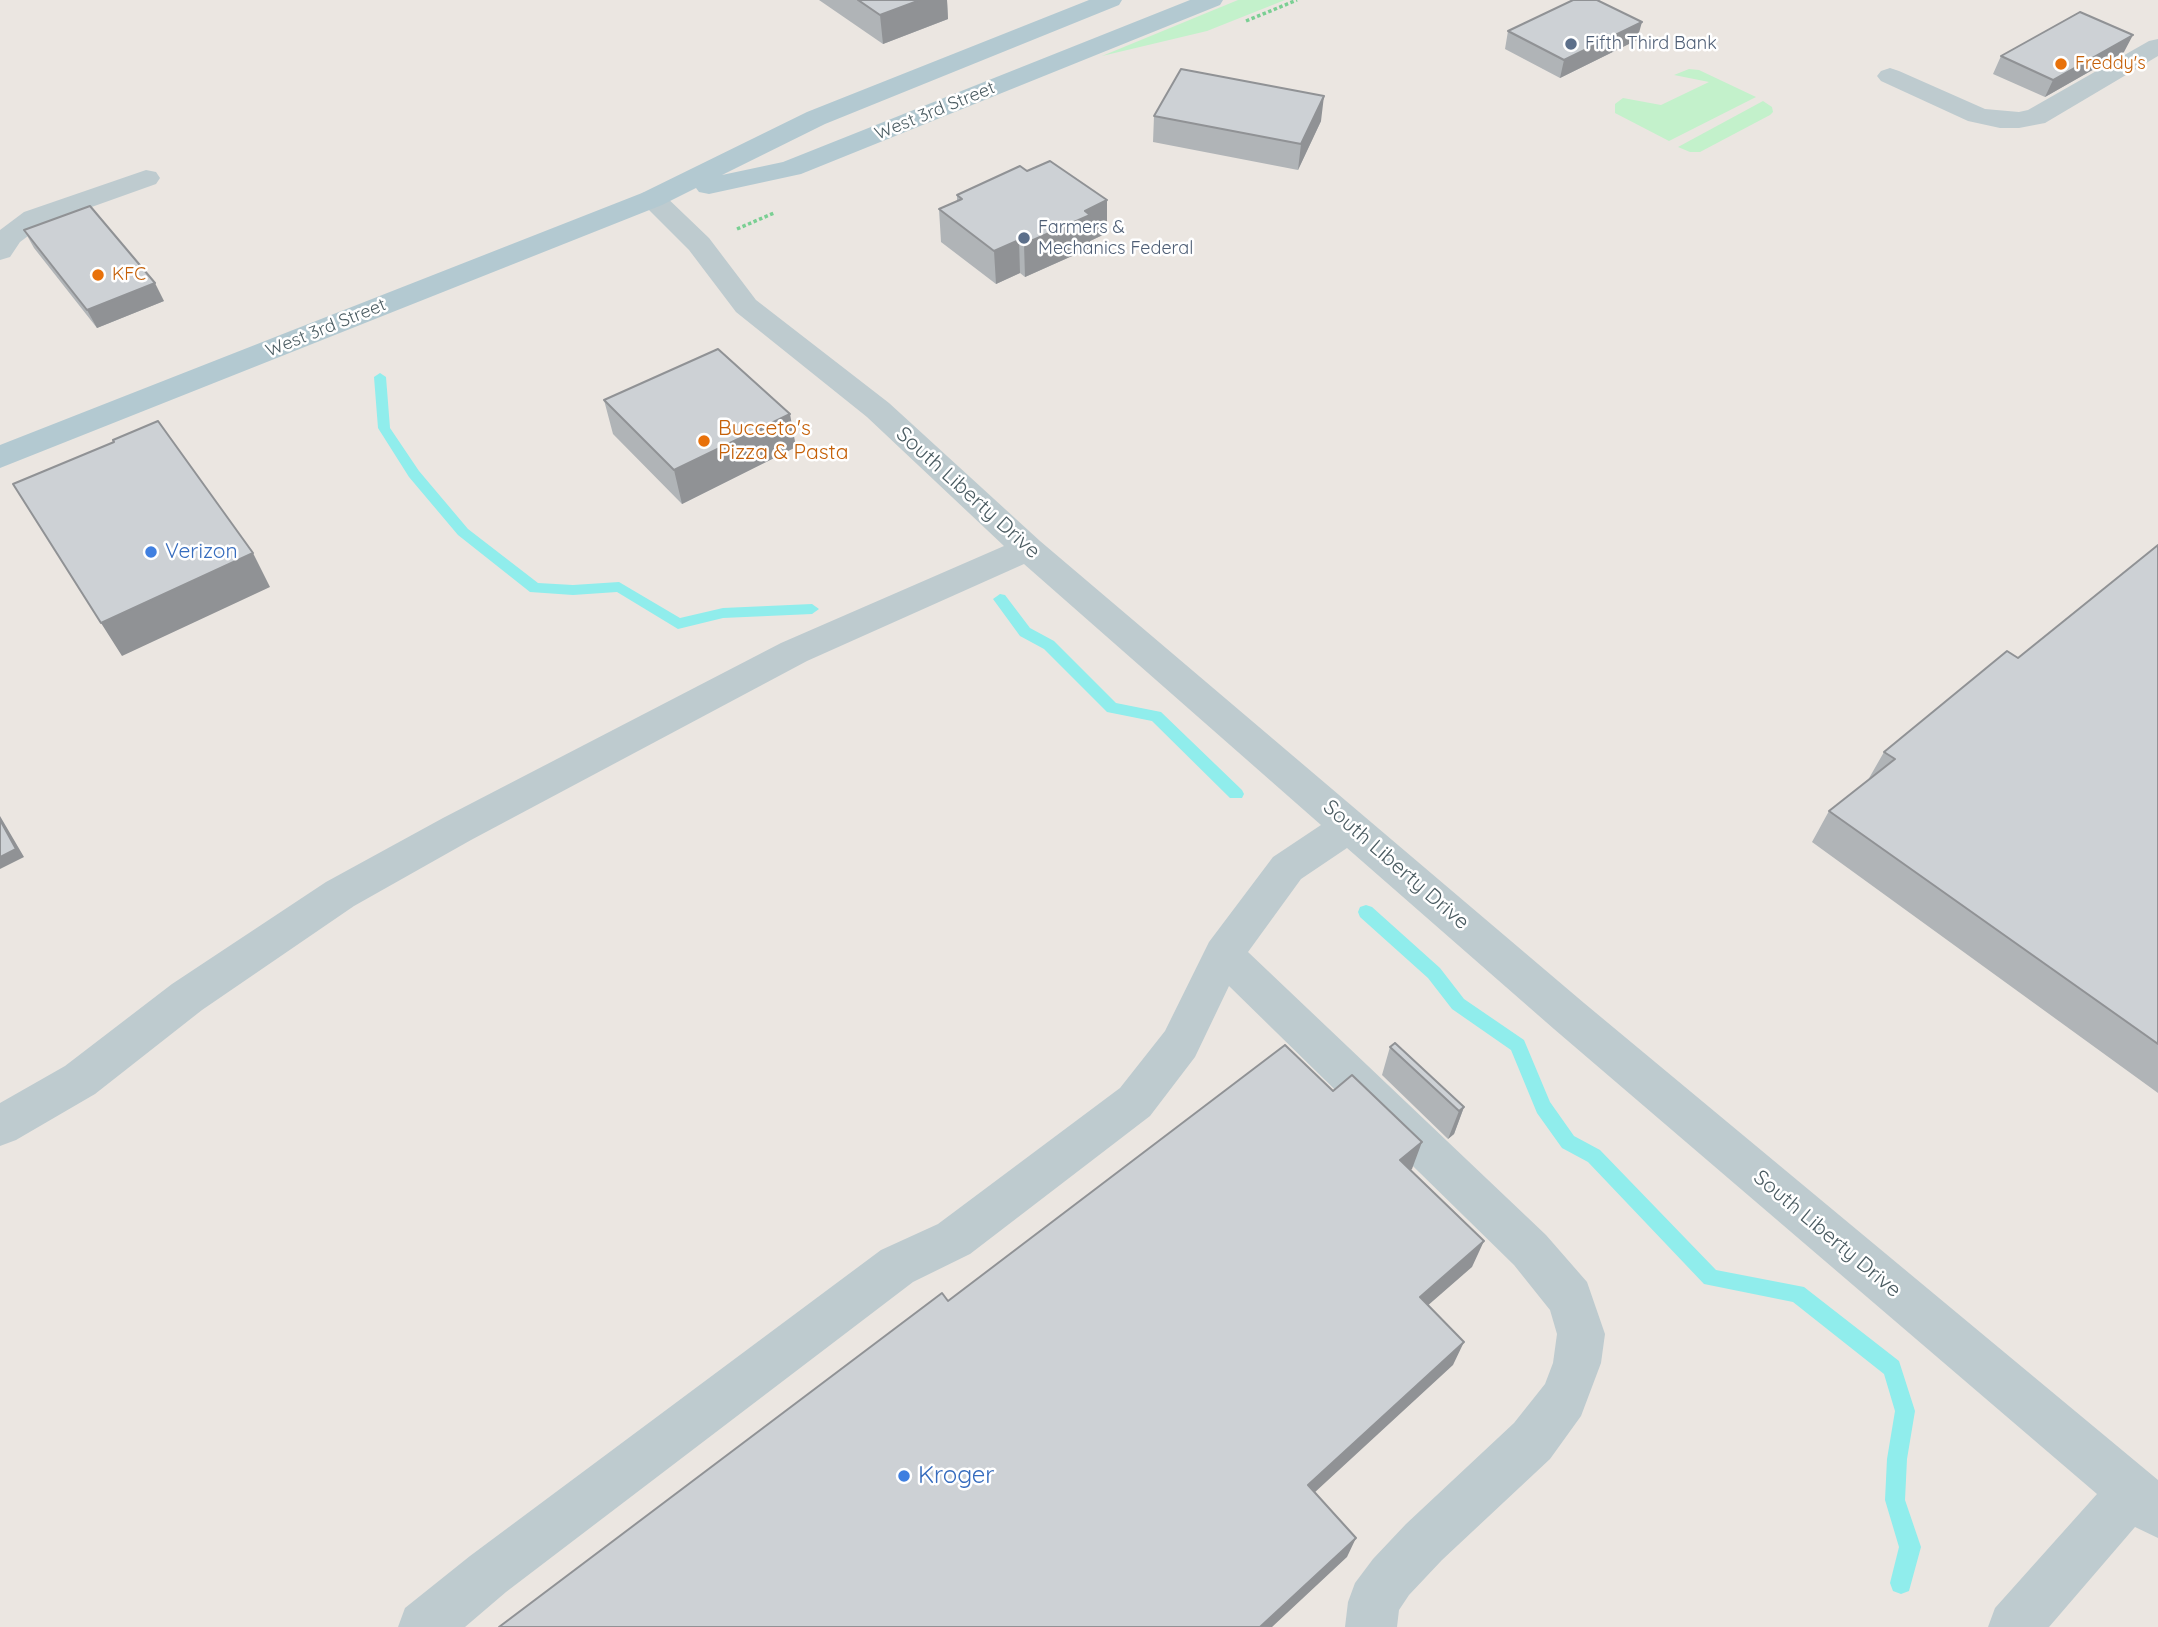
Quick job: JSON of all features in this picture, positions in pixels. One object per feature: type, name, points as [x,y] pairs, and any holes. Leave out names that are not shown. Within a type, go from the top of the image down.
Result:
[{"type":"main road","name":"West 3rd Street","points":[[0,457],[652,199],[816,118],[1110,0]]},
{"type":"main road","name":"West 3rd Street","points":[[652,199],[791,168],[1211,0]]},
{"type":"street","points":[[1890,76],[1977,115],[2000,120],[2019,120],[2036,117],[2158,46]]},
{"type":"street","points":[[0,251],[10,236],[34,218],[146,178]]},
{"type":"street","name":"South Liberty Drive","points":[[652,199],[699,244],[746,306],[878,410],[1028,549],[1351,825],[1569,1016],[2145,1502]]},
{"type":"street","points":[[0,1126],[80,1080],[187,997],[340,894],[782,658],[1028,549]]},
{"type":"street","points":[[424,1627],[488,1574],[897,1266],[954,1239],[1135,1102],[1180,1044],[1223,954],[1287,868],[1351,825]]},
{"type":"street","points":[[1223,954],[1530,1250],[1570,1298],[1581,1334],[1577,1363],[1564,1399],[1532,1441],[1424,1542],[1391,1577],[1374,1602],[1371,1627]]},
{"type":"street","points":[[2014,1627],[2145,1502]]},
{"type":"shaded area","points":[[0,0],[2158,0],[2158,1627],[0,1627]]},
{"type":"green space","points":[[1238,0],[1285,0],[1207,31],[1102,56]]},
{"type":"green space","points":[[1689,69],[1699,70],[1756,97],[1669,141],[1615,113],[1615,104],[1623,98],[1661,105],[1709,82],[1674,75]]},
{"type":"green space","points":[[1763,101],[1772,107],[1773,112],[1770,115],[1700,152],[1690,152],[1678,147]]},
{"type":"building","points":[[858,0],[920,0],[880,15]]},
{"type":"building","points":[[1573,0],[1597,0],[1642,22],[1564,60],[1508,31]]},
{"type":"building","points":[[2080,12],[2133,35],[2053,80],[2001,56]]},
{"type":"building","points":[[1181,69],[1324,96],[1301,144],[1154,116]]},
{"type":"building","points":[[1050,161],[1107,200],[1085,211],[1090,215],[1024,244],[1019,240],[994,251],[939,209],[962,199],[957,195],[1020,166],[1027,171]]},
{"type":"building","name":"KFC","points":[[90,206],[155,283],[87,310],[24,230]]},
{"type":"building","points":[[718,349],[790,414],[674,470],[604,400]]},
{"type":"building","name":"Verizon","points":[[158,421],[253,553],[101,623],[13,484]]},
{"type":"building","points":[[2158,545],[2158,1044],[1829,811],[1895,759],[1884,752],[2007,651],[2018,658]]},
{"type":"building","points":[[0,820],[16,849],[0,857]]},
{"type":"building","points":[[1395,1043],[1464,1107],[1459,1111],[1390,1047]]},
{"type":"building","points":[[1285,1045],[1333,1091],[1352,1075],[1422,1142],[1400,1160],[1484,1241],[1420,1297],[1464,1342],[1308,1485],[1356,1538],[1260,1627],[499,1627],[942,1293],[948,1301]]},
{"type":"waterway","points":[[380,377],[384,428],[414,474],[463,532],[535,588],[573,590],[619,587],[678,624],[723,613],[812,609]]},
{"type":"waterway","points":[[1000,599],[1025,632],[1049,645],[1112,708],[1156,716],[1236,794]]},
{"type":"waterway","points":[[1366,912],[1434,973],[1458,1004],[1518,1045],[1543,1107],[1568,1142],[1594,1156],[1711,1278],[1797,1294],[1892,1368],[1905,1411],[1897,1459],[1895,1500],[1910,1547],[1901,1583]]},
{"type":"place","name":"Fifth Third Bank","points":[[1571,44]]},
{"type":"place","name":"Freddy's","points":[[2061,64]]},
{"type":"place","name":"Farmers & Mechanics Federal","points":[[1024,238]]},
{"type":"place","name":"KFC","points":[[98,275]]},
{"type":"place","name":"Bucceto's Pizza & Pasta","points":[[704,441]]},
{"type":"place","name":"Verizon","points":[[151,552]]},
{"type":"place","name":"Kroger","points":[[904,1476]]}]
